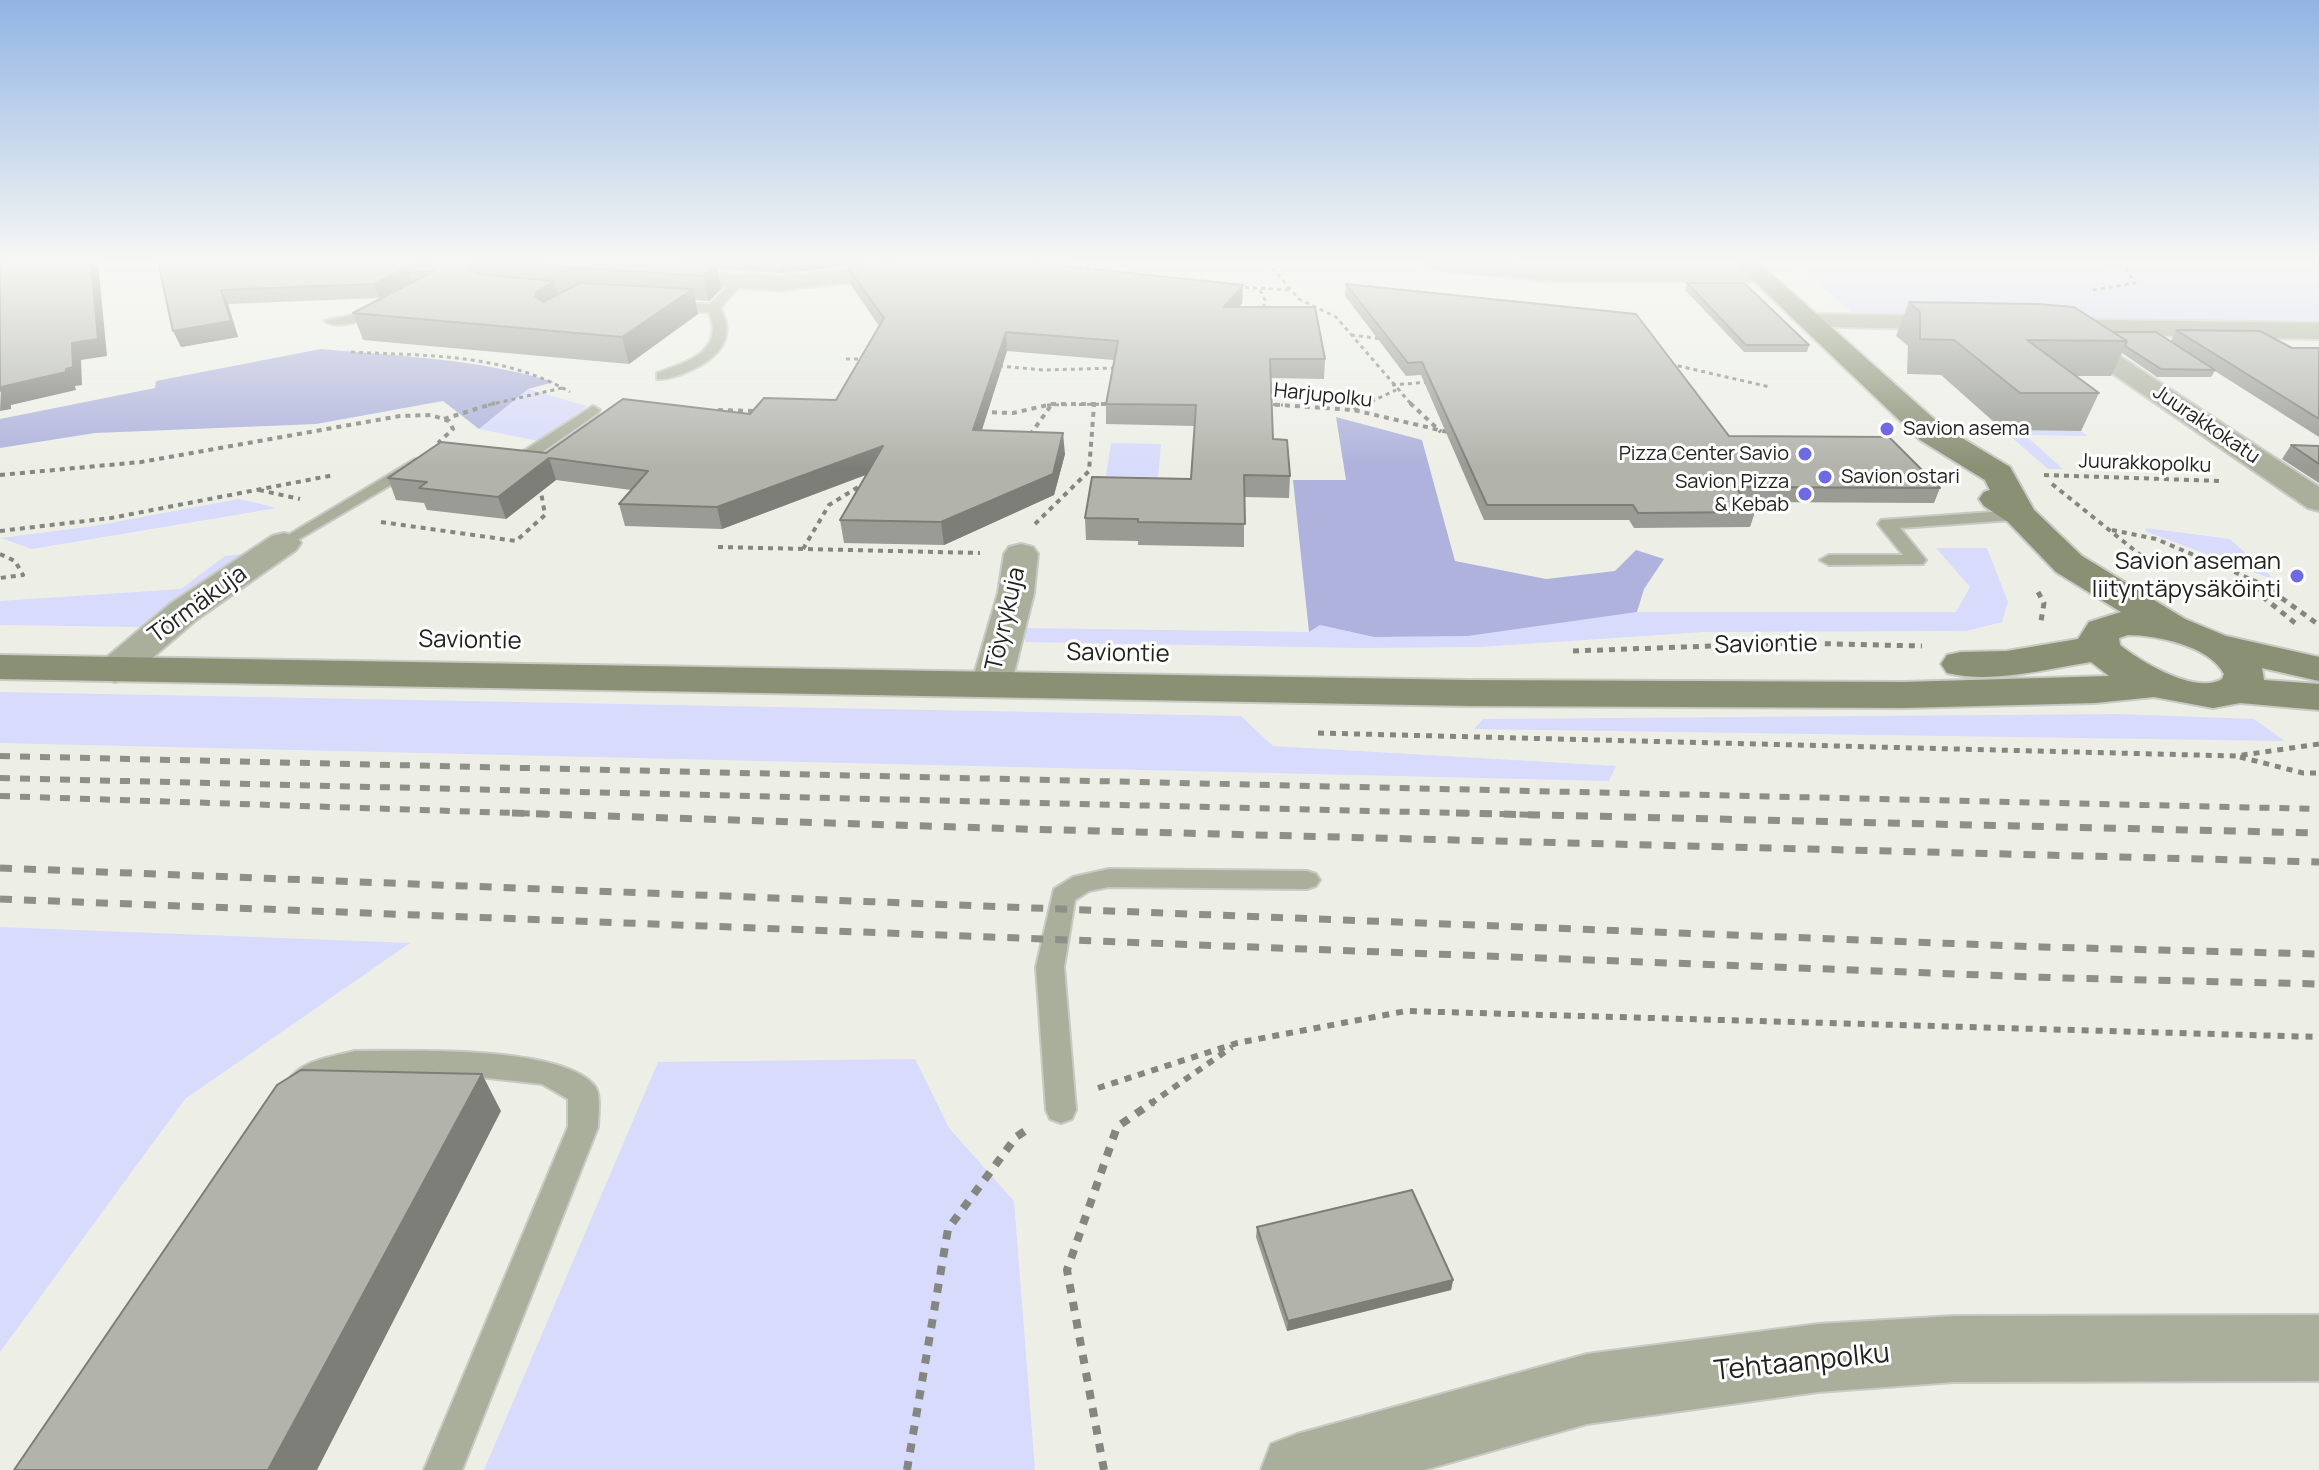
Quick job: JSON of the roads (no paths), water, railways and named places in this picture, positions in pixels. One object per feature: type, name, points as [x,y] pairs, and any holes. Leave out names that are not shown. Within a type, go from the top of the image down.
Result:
[{"type":"main road","points":[[1821,331],[1931,433],[1960,474],[2020,515],[2069,564],[2101,639],[2120,667],[2156,684],[2210,694],[2236,690],[2319,697]]},
{"type":"main road","points":[[2069,564],[2184,606],[2214,645],[2240,665],[2245,675],[2243,683],[2236,690]]},
{"type":"main road","name":"Saviontie","points":[[1576,691],[1727,672],[1860,665],[2007,663],[2101,639],[2124,623],[2184,606]]},
{"type":"main road","points":[[2214,645],[2319,669]]},
{"type":"main road","name":"Saviontie","points":[[0,667],[1276,690],[1903,695],[2095,690],[2156,684]]},
{"type":"street","name":"Juurakkokatu","points":[[2058,331],[2069,333],[2308,493]]},
{"type":"street","name":"Törmäkuja","points":[[115,670],[183,612],[284,543]]},
{"type":"street","name":"Töyrykuja","points":[[991,685],[1002,635],[1016,593],[1021,554]]},
{"type":"street","name":"Tehtaanpolku","points":[[1297,1470],[1587,1389],[1818,1358],[1954,1349],[2319,1348]]},
{"type":"lane","points":[[662,376],[712,354],[720,341],[719,331]]},
{"type":"lane","points":[[494,454],[522,459],[593,410]]},
{"type":"lane","points":[[284,543],[335,515],[379,475],[430,456]]},
{"type":"lane","points":[[1829,560],[1917,560],[1887,524],[2020,515]]},
{"type":"lane","points":[[1061,1110],[1050,967],[1063,895],[1082,883],[1109,878],[1307,880]]},
{"type":"lane","points":[[278,1100],[317,1073],[355,1063],[461,1063],[547,1073],[583,1093],[583,1127],[443,1470]]},
{"type":"railway","points":[[0,756],[2319,809]]},
{"type":"railway","points":[[0,778],[1477,813]]},
{"type":"railway","points":[[0,796],[542,814]]},
{"type":"railway","points":[[512,813],[542,814]]},
{"type":"railway","points":[[1456,813],[1477,813]]},
{"type":"railway","points":[[1477,813],[2319,833]]},
{"type":"railway","points":[[1477,813],[1540,815]]},
{"type":"railway","points":[[542,814],[2319,862]]},
{"type":"railway","points":[[542,814],[574,815]]},
{"type":"railway","points":[[0,868],[2042,947],[2319,954]]},
{"type":"railway","points":[[0,899],[2061,978],[2319,984]]},
{"type":"place","name":"Savion asema","points":[[1887,429]]},
{"type":"place","name":"Pizza Center Savio","points":[[1805,454]]},
{"type":"place","name":"Savion ostari","points":[[1825,477]]},
{"type":"place","name":"Savion Pizza & Kebab","points":[[1805,494]]},
{"type":"place","name":"Savion aseman liityntäpysäköinti","points":[[2297,576]]}]
